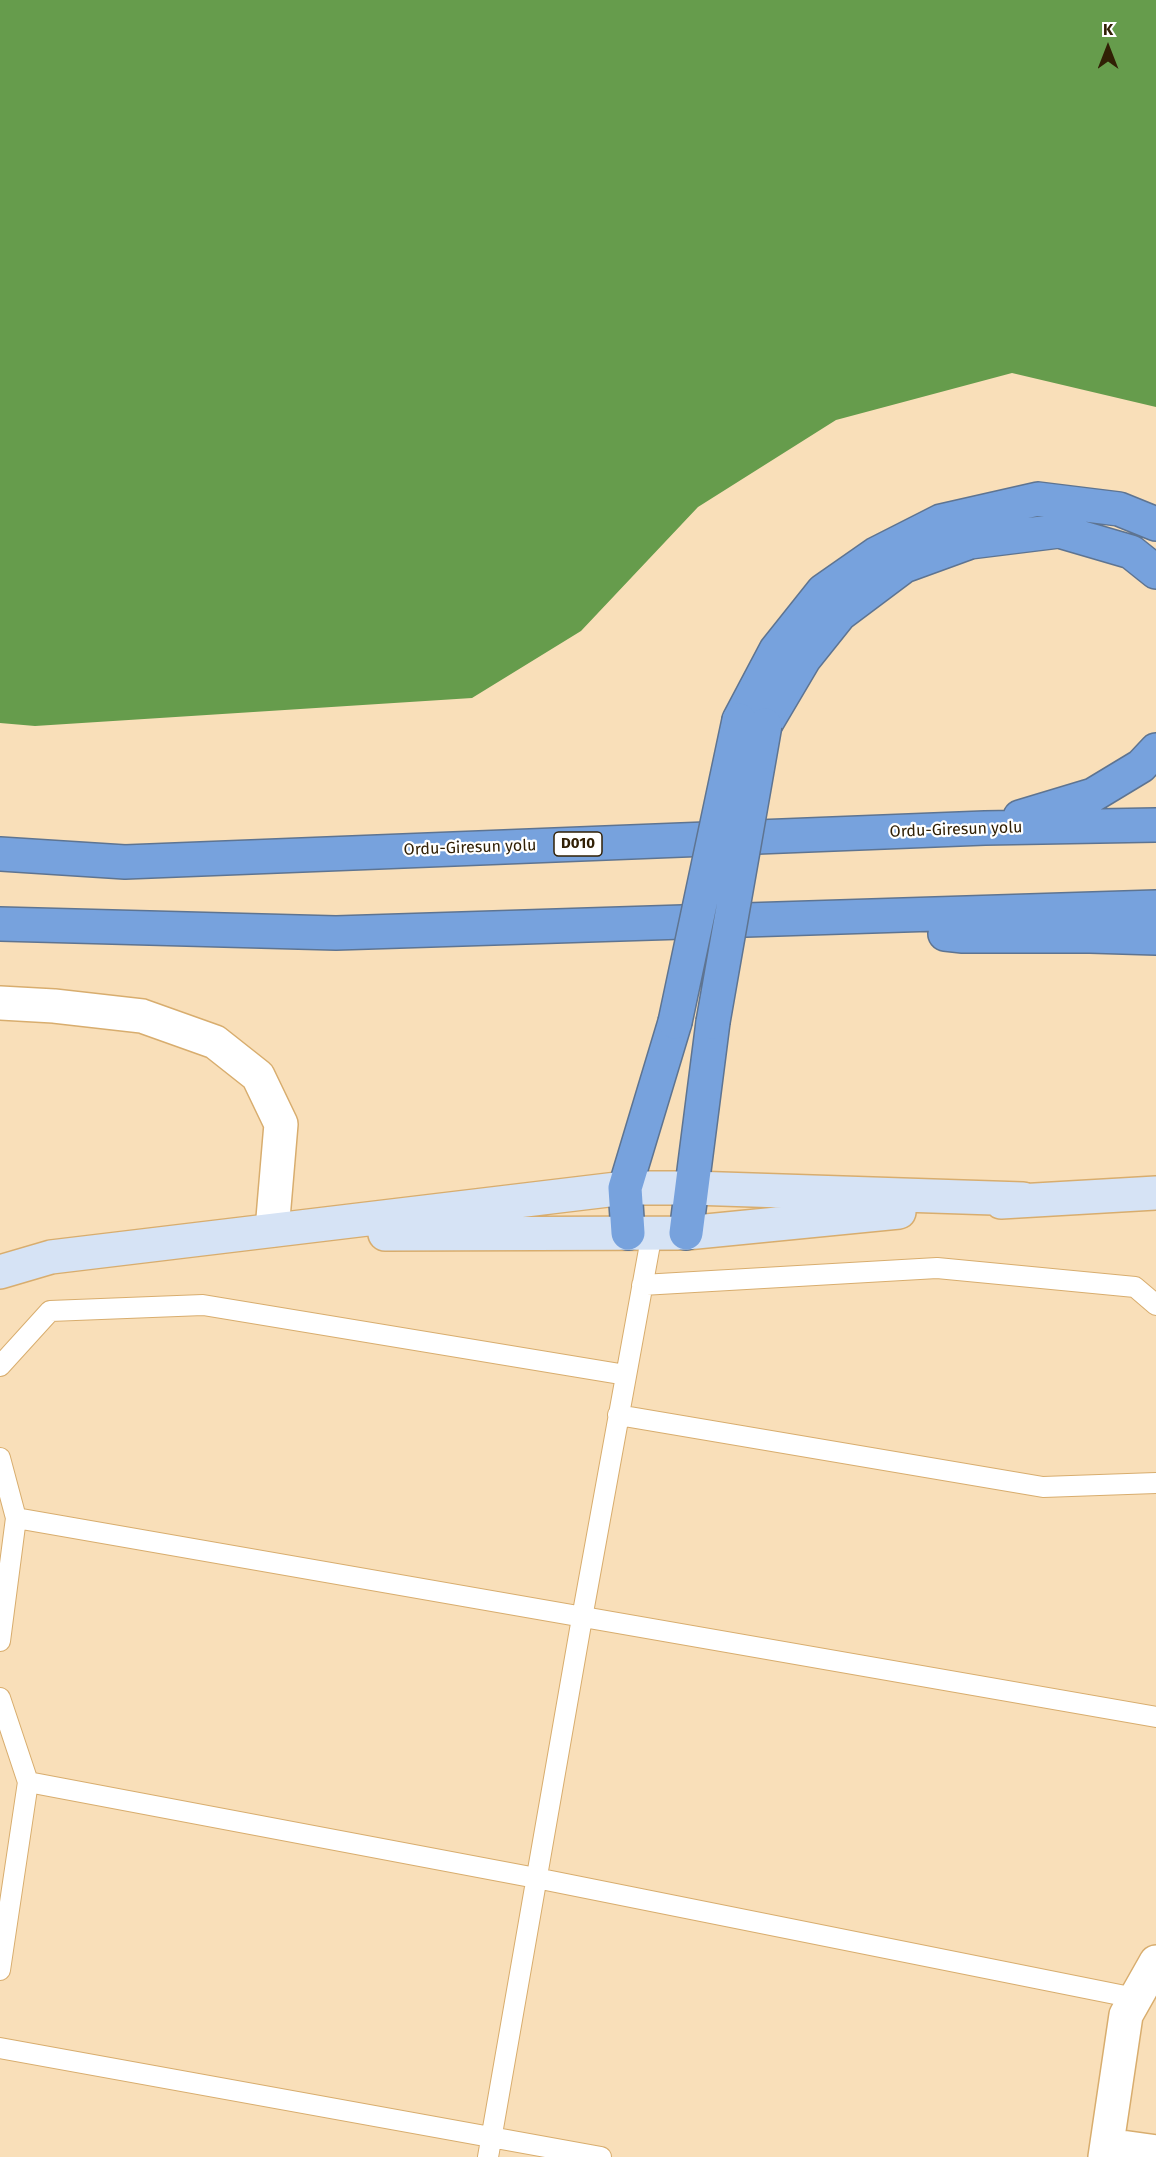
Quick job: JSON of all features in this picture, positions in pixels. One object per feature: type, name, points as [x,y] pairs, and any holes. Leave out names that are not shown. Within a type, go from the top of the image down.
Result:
[{"type":"highway","points":[[640,1233],[625,1188],[675,1022],[752,722],[776,650],[823,591],[876,554],[940,521],[1038,500],[1119,509],[1156,525]]},
{"type":"highway","points":[[686,1233],[752,722],[840,614],[904,566],[970,542],[1059,531],[1131,552],[1156,572]]},
{"type":"highway","points":[[985,828],[1093,795],[1141,766],[1156,750]]},
{"type":"highway","name":"Ordu-Giresun yolu","points":[[0,854],[125,862],[985,828],[1156,825]]},
{"type":"highway","points":[[0,924],[336,933],[1156,907]]},
{"type":"highway","points":[[837,918],[963,936],[1156,938]]},
{"type":"main road","points":[[0,1272],[51,1257],[625,1188],[692,1188],[1023,1199]]},
{"type":"main road","points":[[272,1230],[419,1235],[686,1233],[1023,1199],[1156,1193]]},
{"type":"street","points":[[0,1003],[54,1006],[142,1016],[215,1042],[258,1076],[281,1124],[272,1230]]},
{"type":"street","points":[[1156,1962],[1126,2015],[1106,2151],[1156,2152]]},
{"type":"lane","points":[[488,2157],[642,1285],[640,1233]]},
{"type":"lane","points":[[642,1285],[937,1268],[1135,1287],[1156,1305]]},
{"type":"lane","points":[[0,1366],[50,1311],[203,1305],[626,1375]]},
{"type":"lane","points":[[618,1415],[1043,1487],[1156,1483]]},
{"type":"lane","points":[[0,1458],[16,1518],[0,1641]]},
{"type":"lane","points":[[16,1518],[1156,1718]]},
{"type":"lane","points":[[0,1698],[28,1782],[0,1970]]},
{"type":"lane","points":[[28,1782],[536,1878],[1135,1998]]},
{"type":"lane","points":[[0,2048],[601,2157]]},
{"type":"shaded area","points":[[0,0],[1156,0],[1156,407],[1012,373],[836,420],[698,507],[581,631],[472,698],[35,726],[0,723]]}]
